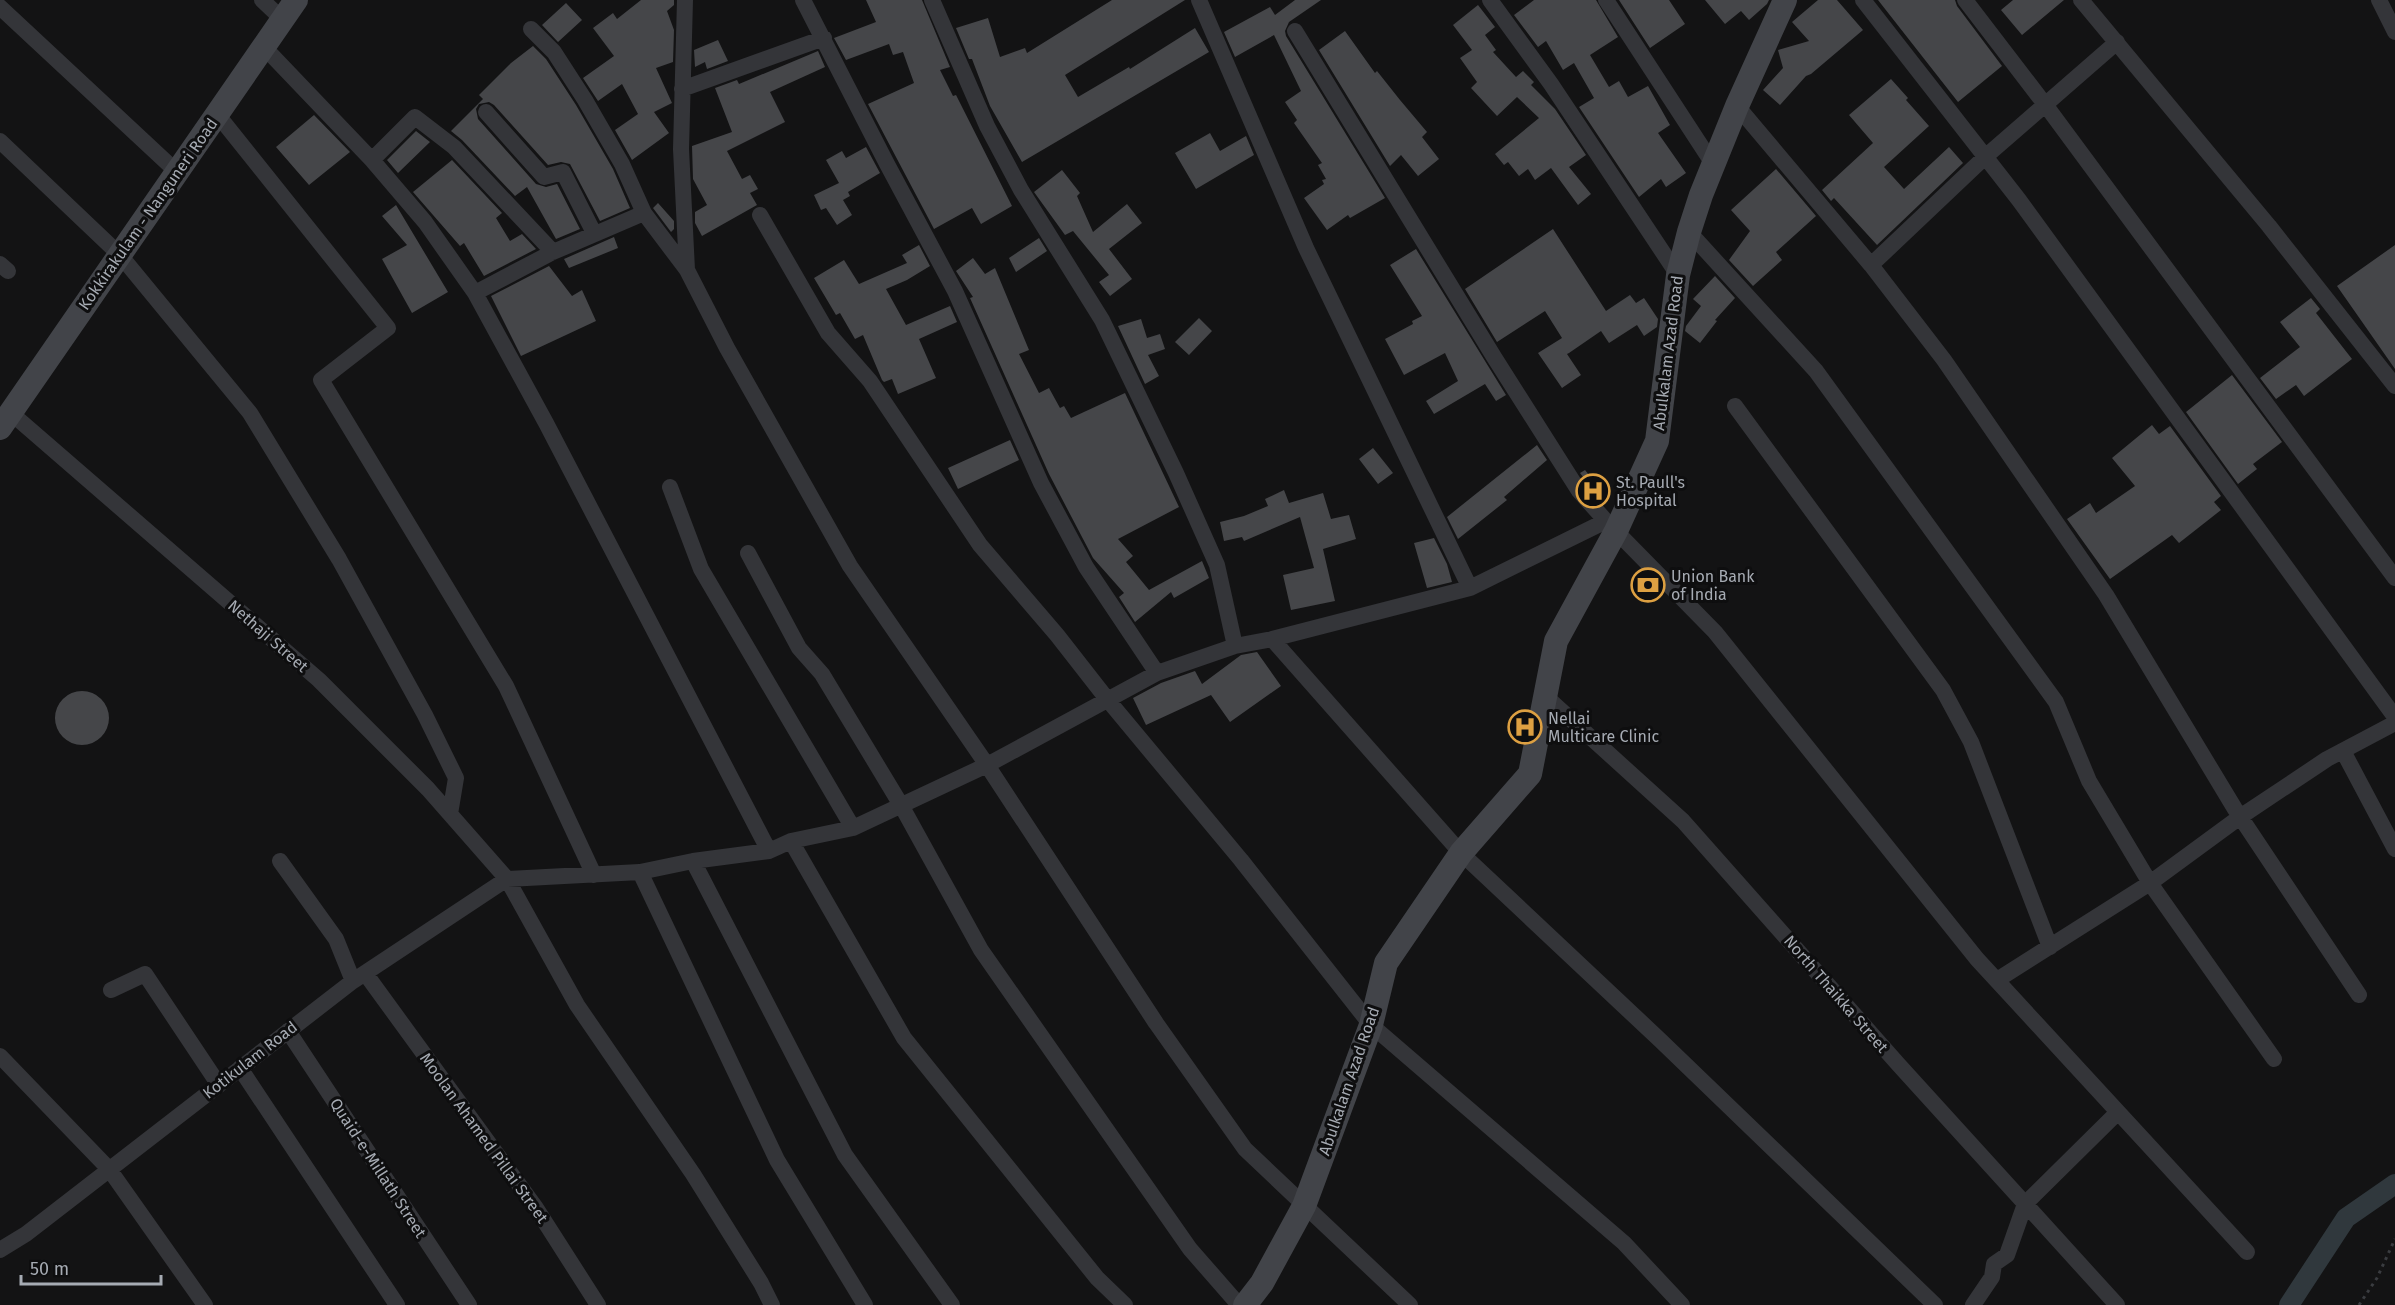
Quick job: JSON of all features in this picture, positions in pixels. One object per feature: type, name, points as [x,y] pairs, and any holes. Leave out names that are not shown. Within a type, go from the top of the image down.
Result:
[{"type":"main road","name":"Abulkalam Azad Road","points":[[1245,1305],[1262,1282],[1304,1206],[1371,1025],[1386,963],[1461,853],[1530,774],[1556,641],[1611,526],[1657,441],[1678,275],[1689,232],[1737,106],[1785,0]]},
{"type":"main road","name":"Kokkirakulam - Nanguneri Road","points":[[5,420],[289,10]]},
{"type":"street","points":[[262,0],[289,10]]},
{"type":"street","points":[[684,0],[681,149],[687,270]]},
{"type":"street","points":[[803,0],[887,165],[955,291],[1041,483],[1086,567],[1156,673]]},
{"type":"street","points":[[1199,0],[1306,248],[1470,588]]},
{"type":"street","points":[[1490,0],[1551,84],[1678,275]]},
{"type":"street","points":[[1606,0],[1713,164]]},
{"type":"street","points":[[1863,0],[1985,157],[2395,717]]},
{"type":"street","points":[[1965,0],[2395,578]]},
{"type":"street","points":[[2081,0],[2269,226],[2395,386]]},
{"type":"street","points":[[2379,0],[2395,32]]},
{"type":"street","points":[[935,1],[987,126],[1021,190],[1102,320],[1176,473],[1217,564],[1235,646]]},
{"type":"street","points":[[0,7],[177,172]]},
{"type":"street","points":[[531,29],[554,52],[622,164],[644,213],[687,270],[727,348],[850,566],[987,765],[1156,1023],[1245,1149],[1410,1305]]},
{"type":"street","points":[[1295,31],[1494,357],[1579,491],[1715,632],[1977,959],[2247,1252]]},
{"type":"street","points":[[682,89],[824,38]]},
{"type":"street","points":[[1870,266],[1985,157],[2117,42]]},
{"type":"street","points":[[264,46],[372,160],[425,222],[475,292],[552,434],[769,851]]},
{"type":"street","points":[[1737,106],[1870,266],[1944,360],[2106,595],[2240,817],[2359,995]]},
{"type":"street","points":[[486,112],[544,177],[563,172],[594,233]]},
{"type":"street","points":[[217,114],[388,328],[321,380],[506,686],[594,875]]},
{"type":"street","points":[[372,160],[415,117],[454,147],[554,252]]},
{"type":"street","points":[[0,141],[120,255],[250,413],[339,559],[425,715],[456,778],[450,814]]},
{"type":"street","points":[[475,292],[594,233],[644,213]]},
{"type":"street","points":[[760,215],[828,333],[870,381],[980,545],[1057,634],[1107,699],[1241,860],[1371,1025],[1624,1243],[1682,1305]]},
{"type":"street","points":[[1689,232],[1816,371],[2049,692],[2056,702],[2089,781],[2150,883],[2274,1059]]},
{"type":"street","points":[[1735,406],[1943,690],[1971,742],[2050,946]]},
{"type":"street","name":"Nethaji Street","points":[[5,420],[319,680],[428,789],[507,879],[578,1005],[693,1173],[761,1283],[772,1305]]},
{"type":"street","points":[[670,487],[701,569],[852,828]]},
{"type":"street","points":[[507,879],[640,872],[693,861],[769,851],[791,841],[852,828],[987,765],[1156,673],[1235,646],[1272,639],[1470,588],[1611,526]]},
{"type":"street","points":[[748,553],[799,648],[822,674],[901,805],[981,950],[1190,1249],[1239,1305]]},
{"type":"street","points":[[1272,639],[1461,853],[1660,1040],[1935,1305]]},
{"type":"street","name":"North Thaikka Street","points":[[1544,695],[1683,821],[2117,1305]]},
{"type":"street","points":[[1997,980],[2150,883],[2240,817],[2343,751],[2395,723]]},
{"type":"street","points":[[2343,751],[2395,849]]},
{"type":"street","points":[[791,841],[904,1038],[1097,1278],[1125,1305]]},
{"type":"street","name":"Moolan Ahamed Pillai Street","points":[[280,861],[336,939],[359,977],[536,1209],[598,1305]]},
{"type":"street","points":[[693,861],[845,1155],[952,1305]]},
{"type":"street","points":[[640,872],[777,1160],[865,1305]]},
{"type":"street","name":"Kotikulam Road","points":[[0,1250],[26,1234],[359,977],[507,879]]},
{"type":"street","points":[[111,990],[145,974],[219,1084]]},
{"type":"street","name":"Quaid-e-Millath Street","points":[[288,1031],[469,1305]]},
{"type":"street","points":[[0,1056],[109,1169],[205,1305]]},
{"type":"street","points":[[240,1068],[397,1305]]},
{"type":"street","points":[[1973,1305],[1992,1277],[1994,1264],[2007,1255],[2025,1204],[2118,1112]]},
{"type":"path","points":[[2360,1305],[2377,1278],[2395,1239]]},
{"type":"building","points":[[641,0],[674,0],[674,5],[667,11],[674,30],[673,62],[656,68],[672,103],[654,112],[669,133],[632,160],[615,130],[638,114],[622,84],[598,101],[583,78],[614,56],[593,28],[613,13],[617,19]]},
{"type":"building","points":[[866,0],[922,0],[950,67],[940,70],[953,96],[956,95],[1012,206],[981,224],[972,208],[934,229],[868,104],[914,83],[903,52],[893,55],[889,44],[846,60],[834,38],[876,22]]},
{"type":"building","points":[[1112,0],[1185,0],[1065,75],[1078,97],[1129,67],[1130,69],[1195,28],[1209,52],[1022,162],[990,106],[972,59],[969,59],[956,28],[988,18],[1000,57],[1025,48],[1027,53]]},
{"type":"building","points":[[1295,0],[1321,0],[1289,22],[1285,31],[1286,36],[1385,198],[1350,218],[1348,215],[1327,230],[1304,198],[1324,184],[1322,180],[1326,179],[1318,165],[1322,163],[1294,123],[1297,120],[1285,102],[1301,91],[1274,35],[1235,57],[1224,32],[1270,7],[1275,15]]},
{"type":"building","points":[[1534,0],[1596,0],[1618,37],[1590,55],[1609,87],[1619,81],[1628,97],[1648,86],[1670,125],[1658,133],[1686,173],[1666,187],[1661,179],[1639,197],[1579,107],[1594,98],[1574,63],[1563,70],[1546,41],[1538,47],[1514,15]]},
{"type":"building","points":[[1619,0],[1669,0],[1685,24],[1650,48]]},
{"type":"building","points":[[1705,0],[1769,0],[1749,20],[1741,11],[1725,24]]},
{"type":"building","points":[[1818,0],[1837,0],[1863,30],[1806,76],[1780,105],[1763,90],[1783,68],[1778,50],[1809,41],[1792,22]]},
{"type":"building","points":[[1878,0],[1955,0],[1957,6],[2002,66],[1958,102]]},
{"type":"building","points":[[2013,0],[2064,0],[2022,35],[2001,10]]},
{"type":"building","points":[[566,3],[582,20],[558,42],[542,25]]},
{"type":"building","points":[[1478,5],[1495,27],[1485,35],[1496,50],[1493,52],[1516,77],[1523,71],[1534,82],[1531,85],[1555,109],[1586,155],[1569,167],[1591,194],[1578,205],[1551,168],[1535,180],[1528,169],[1519,176],[1508,162],[1504,165],[1495,154],[1539,118],[1517,97],[1497,116],[1471,88],[1477,82],[1460,58],[1472,50],[1453,25]]},
{"type":"building","points":[[1345,31],[1375,73],[1377,71],[1427,132],[1422,137],[1439,159],[1418,176],[1401,155],[1390,166],[1319,50]]},
{"type":"building","points":[[718,40],[728,61],[707,69],[705,62],[695,67],[694,50]]},
{"type":"building","points":[[533,46],[546,59],[576,105],[613,169],[630,208],[600,221],[570,164],[561,162],[548,165],[494,105],[489,102],[479,104],[476,109],[478,119],[536,184],[546,187],[557,184],[580,229],[556,239],[527,187],[515,196],[451,131],[483,99],[479,95],[511,63]]},
{"type":"building","points":[[818,51],[825,67],[770,92],[785,122],[727,151],[742,179],[750,175],[758,189],[750,193],[757,205],[702,236],[695,223],[695,212],[707,205],[693,179],[692,146],[732,132],[715,88],[737,80],[739,84]]},
{"type":"building","points":[[1891,79],[1929,126],[1884,167],[1904,189],[1949,147],[1963,163],[1877,245],[1834,198],[1831,201],[1822,190],[1873,143],[1849,115]]},
{"type":"building","points":[[314,115],[350,152],[309,185],[276,147]]},
{"type":"building","points":[[416,131],[430,142],[398,173],[387,160]]},
{"type":"building","points":[[1210,133],[1220,151],[1246,136],[1254,155],[1196,189],[1175,153]]},
{"type":"building","points":[[866,147],[880,173],[848,192],[850,196],[843,200],[852,215],[837,225],[826,208],[821,210],[814,195],[839,183],[826,160],[842,151],[846,158]]},
{"type":"building","points":[[452,160],[502,213],[496,218],[510,241],[522,234],[536,249],[484,276],[464,243],[460,246],[413,192]]},
{"type":"building","points":[[1776,169],[1816,216],[1776,252],[1782,260],[1753,286],[1729,260],[1750,231],[1731,210]]},
{"type":"building","points":[[1062,170],[1080,193],[1077,196],[1093,232],[1127,204],[1142,223],[1109,249],[1132,279],[1110,296],[1099,282],[1109,275],[1073,231],[1065,235],[1034,192]]},
{"type":"building","points":[[658,203],[674,221],[674,229],[671,232],[653,208]]},
{"type":"building","points":[[396,205],[448,292],[412,313],[382,259],[407,245],[382,216]]},
{"type":"building","points":[[1553,229],[1606,311],[1630,295],[1636,303],[1644,298],[1658,319],[1657,327],[1644,336],[1637,325],[1609,343],[1601,331],[1567,354],[1581,375],[1562,388],[1538,353],[1562,338],[1545,311],[1497,342],[1465,289]]},
{"type":"building","points":[[614,237],[618,248],[569,268],[564,259]]},
{"type":"building","points":[[1039,238],[1047,251],[1016,272],[1009,258]]},
{"type":"building","points":[[919,245],[930,266],[886,289],[906,325],[950,306],[957,322],[919,339],[936,378],[898,394],[892,379],[884,382],[882,380],[863,335],[855,339],[840,313],[836,315],[814,278],[844,260],[859,284],[907,263],[902,255]]},
{"type":"building","points":[[2395,245],[2395,369],[2337,286]]},
{"type":"building","points":[[1416,249],[1506,395],[1496,401],[1485,384],[1434,414],[1426,401],[1458,381],[1445,353],[1404,375],[1385,339],[1413,324],[1412,321],[1422,316],[1390,265]]},
{"type":"building","points":[[973,258],[985,274],[995,268],[1029,350],[1019,354],[1039,393],[1049,388],[1060,408],[1064,406],[1071,418],[1125,393],[1179,507],[1118,539],[1133,556],[1126,562],[1149,590],[1202,561],[1209,578],[1174,598],[1171,592],[1135,622],[1119,597],[1124,593],[1093,558],[1049,474],[970,298],[973,297],[956,271]]},
{"type":"building","points":[[549,266],[572,296],[582,290],[596,321],[521,356],[491,296]]},
{"type":"building","points":[[1715,276],[1735,298],[1715,320],[1717,321],[1700,343],[1685,331],[1686,326],[1701,306],[1693,299]]},
{"type":"building","points":[[2311,298],[2320,309],[2316,313],[2352,359],[2304,396],[2296,385],[2276,399],[2260,378],[2300,347],[2280,322]]},
{"type":"building","points":[[1199,318],[1212,331],[1189,355],[1175,342]]},
{"type":"building","points":[[1141,319],[1147,338],[1160,334],[1165,349],[1148,355],[1159,376],[1145,384],[1118,326]]},
{"type":"building","points":[[2232,375],[2282,442],[2253,464],[2257,469],[2238,484],[2186,412]]},
{"type":"building","points":[[2152,425],[2159,434],[2170,426],[2221,496],[2214,502],[2221,510],[2179,543],[2172,535],[2110,579],[2067,519],[2090,503],[2096,513],[2135,486],[2112,458]]},
{"type":"building","points":[[1010,440],[1019,460],[958,489],[948,468]]},
{"type":"building","points":[[1537,445],[1547,460],[1504,497],[1507,500],[1458,539],[1447,517]]},
{"type":"building","points":[[1373,448],[1393,473],[1378,484],[1359,459]]},
{"type":"building","points":[[1585,470],[1606,496],[1601,500],[1580,473]]},
{"type":"building","points":[[1284,490],[1289,503],[1323,493],[1331,519],[1349,515],[1356,539],[1323,549],[1335,601],[1291,610],[1283,575],[1314,568],[1300,517],[1244,541],[1242,537],[1224,541],[1220,522],[1244,516],[1268,506],[1265,499]]},
{"type":"building","points":[[1434,538],[1447,564],[1452,582],[1427,588],[1414,543]]},
{"type":"building","points":[[1257,652],[1281,686],[1230,722],[1211,695],[1146,725],[1133,698],[1161,683],[1195,671],[1202,684],[1241,655]]},
{"type":"building","points":[[82,691],[92,693],[101,699],[107,708],[109,718],[107,728],[101,737],[92,743],[82,745],[72,743],[63,737],[57,728],[55,718],[57,708],[63,699],[72,693]]},
{"type":"waterway","points":[[2289,1305],[2346,1218],[2395,1184]]},
{"type":"place","name":"St. Paull's Hospital","points":[[1593,491]]},
{"type":"place","name":"Union Bank of India","points":[[1648,585]]},
{"type":"place","name":"Nellai Multicare Clinic","points":[[1525,727]]}]
